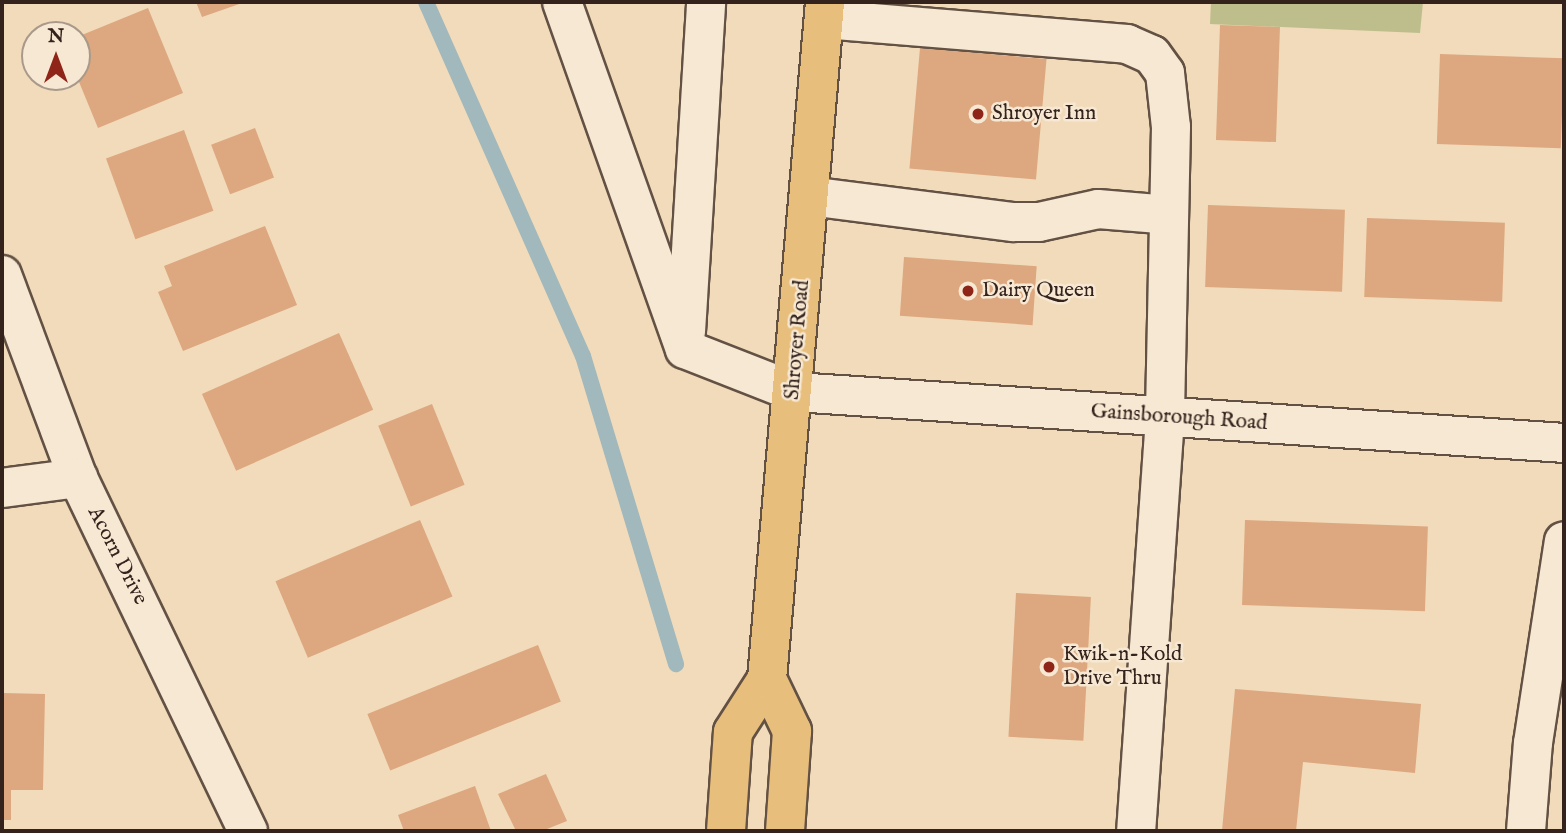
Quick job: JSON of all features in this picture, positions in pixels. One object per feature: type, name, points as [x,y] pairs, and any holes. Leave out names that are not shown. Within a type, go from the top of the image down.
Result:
[{"type":"main road","name":"Shroyer Road","points":[[726,831],[733,733],[767,679],[794,392],[824,10]]},
{"type":"main road","points":[[767,679],[792,731],[785,831]]},
{"type":"street","points":[[562,2],[685,349]]},
{"type":"street","points":[[685,349],[706,2]]},
{"type":"street","points":[[824,10],[1127,44],[1152,55],[1165,73],[1171,99],[1165,418],[1136,831]]},
{"type":"street","points":[[809,196],[1013,222],[1039,222],[1098,209],[1169,215]]},
{"type":"street","name":"Acorn Drive","points":[[2,275],[78,478],[248,831]]},
{"type":"street","name":"Gainsborough Road","points":[[685,349],[794,392],[1564,443]]},
{"type":"street","points":[[2,488],[78,478]]},
{"type":"street","points":[[1526,831],[1533,743],[1564,541]]},
{"type":"green space","points":[[1211,2],[1423,2],[1420,33],[1210,24]]},
{"type":"building","points":[[196,2],[245,2],[202,17]]},
{"type":"building","points":[[148,8],[183,93],[98,128],[83,91],[91,91],[91,31]]},
{"type":"building","points":[[1220,25],[1280,27],[1276,142],[1216,140]]},
{"type":"building","name":"Shroyer Inn","points":[[920,48],[1047,59],[1036,180],[909,169]]},
{"type":"building","points":[[1440,54],[1564,58],[1561,148],[1437,144]]},
{"type":"building","points":[[255,128],[274,177],[230,194],[211,145]]},
{"type":"building","points":[[184,130],[213,211],[135,239],[106,158]]},
{"type":"building","points":[[1208,205],[1345,210],[1342,292],[1205,287]]},
{"type":"building","points":[[1367,218],[1505,223],[1502,302],[1364,297]]},
{"type":"building","points":[[265,226],[297,305],[183,351],[158,292],[172,286],[164,266]]},
{"type":"building","name":"Dairy Queen","points":[[904,257],[1037,266],[1033,325],[900,316]]},
{"type":"building","points":[[339,333],[373,410],[236,471],[202,394]]},
{"type":"building","points":[[432,404],[465,485],[411,506],[378,426]]},
{"type":"building","points":[[420,520],[452,596],[308,658],[275,581]]},
{"type":"building","points":[[1245,520],[1428,526],[1425,611],[1242,605]]},
{"type":"building","name":"Kwik-n-Kold Drive Thru","points":[[1016,593],[1091,597],[1083,741],[1008,737]]},
{"type":"building","points":[[538,645],[561,702],[390,770],[367,714]]},
{"type":"building","points":[[1235,689],[1421,704],[1415,773],[1303,762],[1296,831],[1222,831]]},
{"type":"building","points":[[2,693],[45,694],[43,790],[11,790],[11,820],[2,820]]},
{"type":"building","points":[[546,774],[567,821],[542,831],[516,831],[498,794]]},
{"type":"building","points":[[475,786],[491,831],[404,831],[398,815]]},
{"type":"waterway","points":[[426,2],[583,356],[676,664]]},
{"type":"place","name":"Shroyer Inn","points":[[978,114]]},
{"type":"place","name":"Dairy Queen","points":[[968,291]]},
{"type":"place","name":"Kwik-n-Kold Drive Thru","points":[[1049,667]]}]
